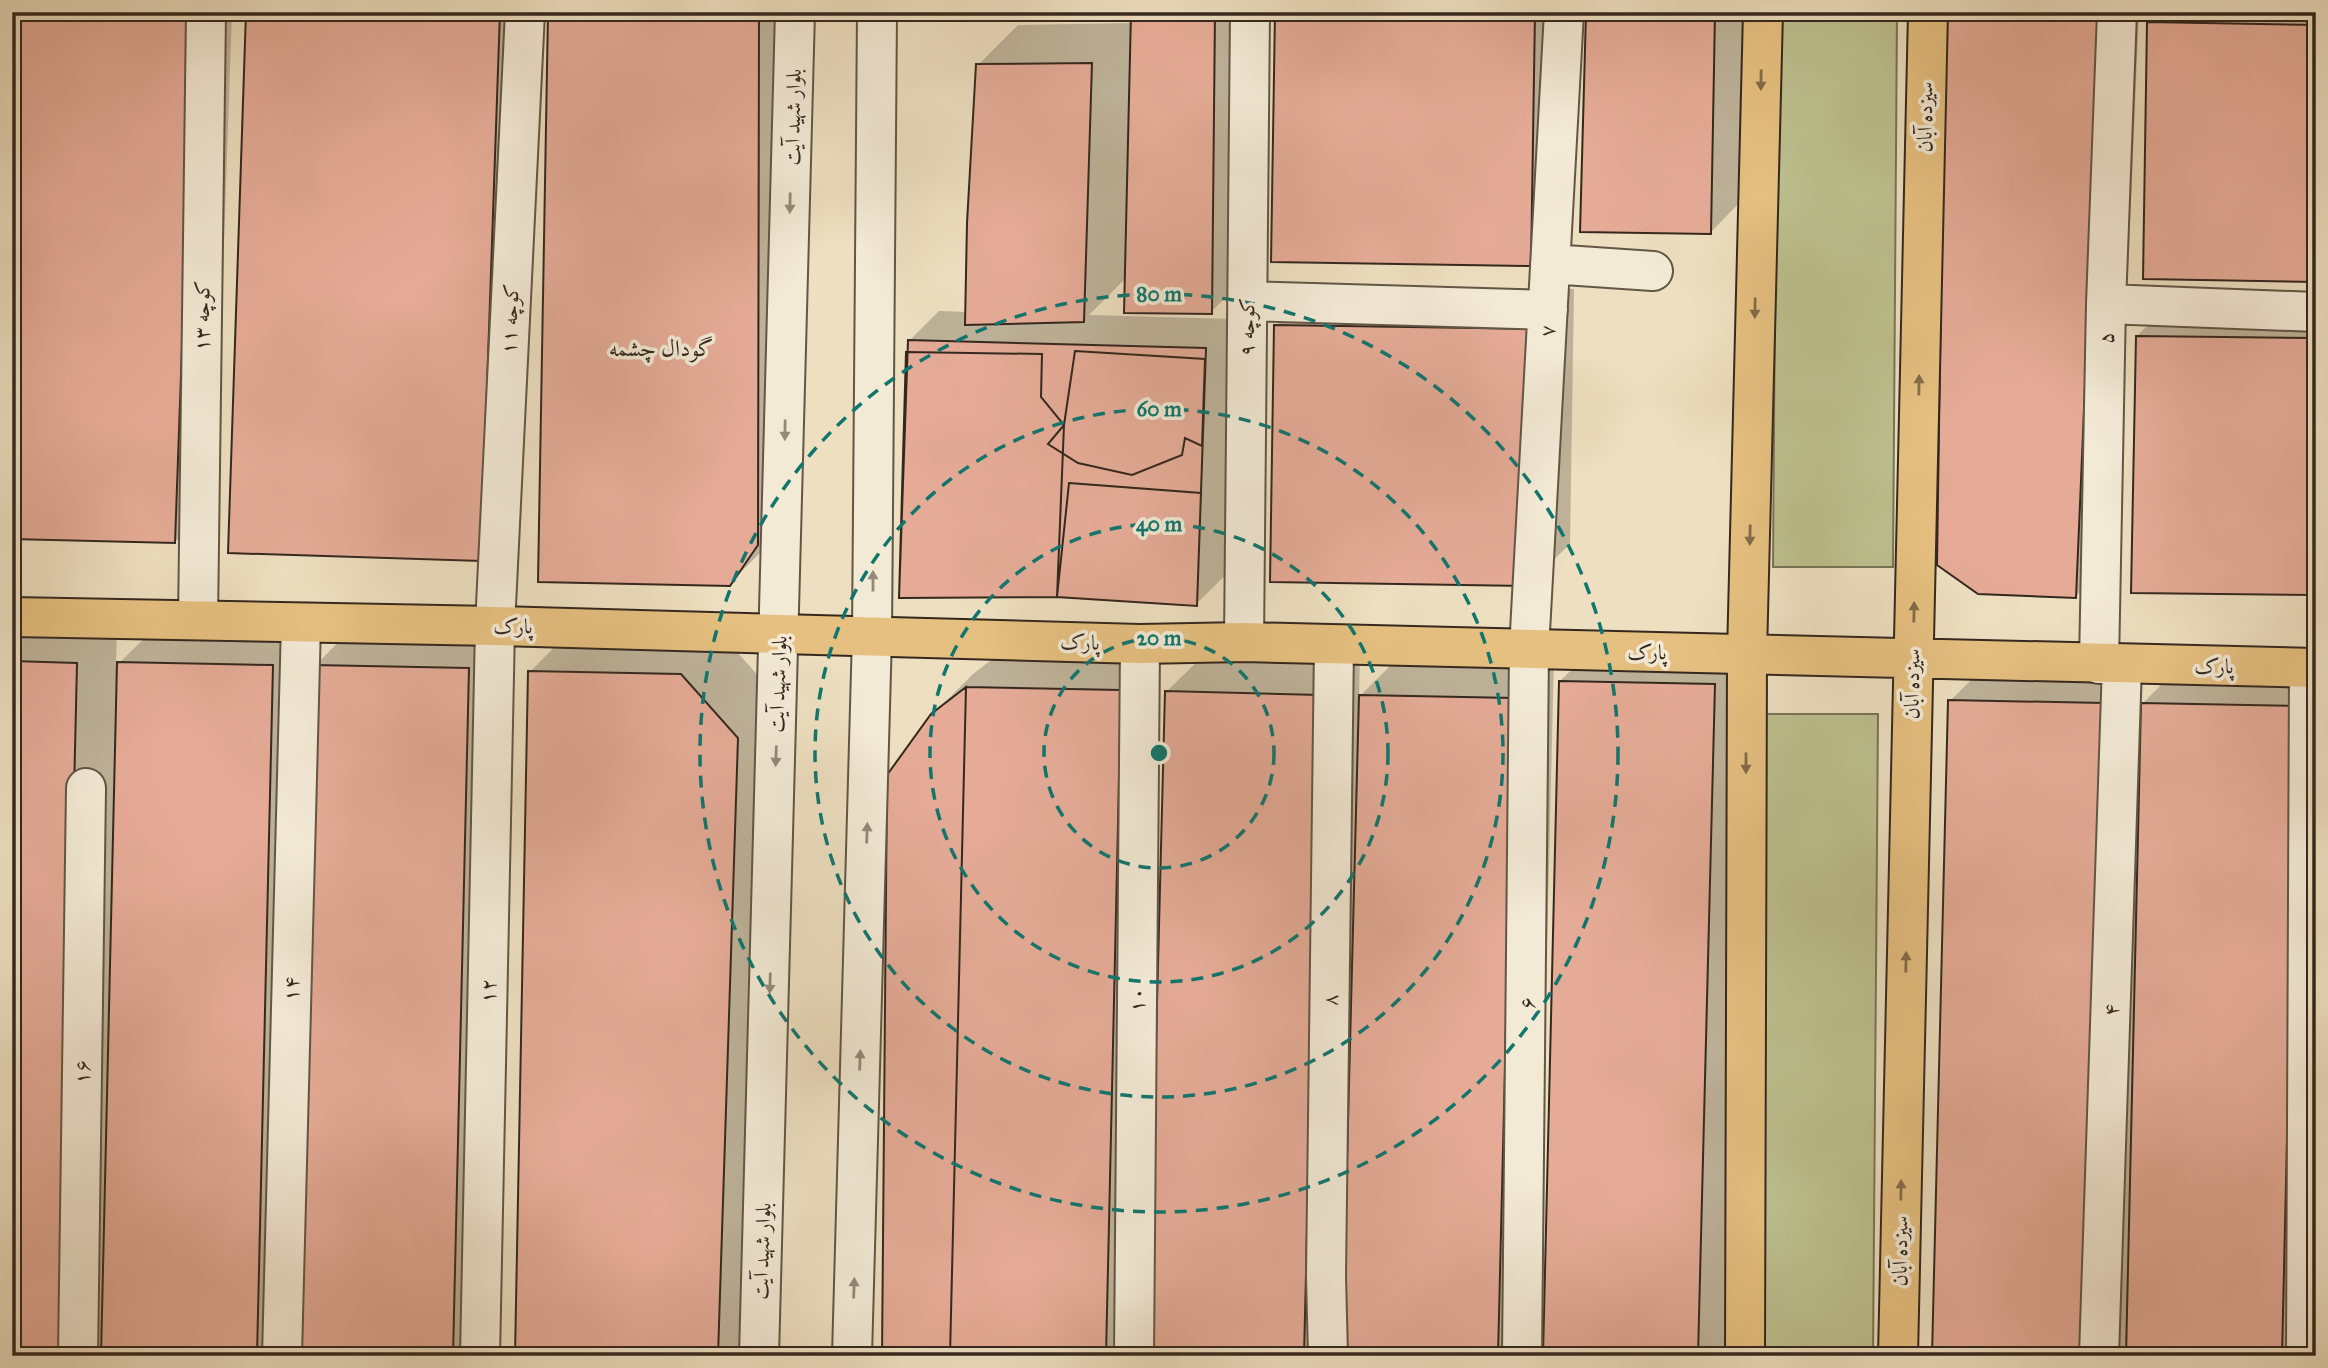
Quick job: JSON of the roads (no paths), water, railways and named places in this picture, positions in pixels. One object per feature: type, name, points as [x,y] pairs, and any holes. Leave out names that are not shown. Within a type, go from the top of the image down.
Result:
[{"type":"main road","points":[[1745,1356],[1747,655],[1763,12]]},
{"type":"main road","name":"سیزده آبان","points":[[1898,1356],[1928,12]]},
{"type":"main road","name":"پارک","points":[[12,617],[872,635],[1140,644],[1244,642],[2313,668]]},
{"type":"street","name":"کوچه ۱۳","points":[[198,620],[206,12]]},
{"type":"street","name":"کوچه ۱۱","points":[[495,626],[525,12]]},
{"type":"street","name":"بلوار شهید آیت","points":[[759,1356],[795,12]]},
{"type":"street","points":[[852,1356],[872,635],[877,12]]},
{"type":"street","name":"کوچه ۹","points":[[1244,642],[1250,12]]},
{"type":"street","name":"۷","points":[[1529,650],[1564,12]]},
{"type":"street","name":"۵","points":[[2111,664],[2106,304],[2117,12]]},
{"type":"street","points":[[1550,264],[1653,271]]},
{"type":"street","points":[[1247,302],[1548,310]]},
{"type":"street","points":[[2106,304],[2316,312]]},
{"type":"street","name":"۱۴","points":[[282,1356],[301,623]]},
{"type":"street","name":"۱۲","points":[[480,1356],[495,626]]},
{"type":"street","name":"۱۰","points":[[1134,1356],[1140,644]]},
{"type":"street","name":"۸","points":[[1328,1356],[1326,1276],[1334,645]]},
{"type":"street","name":"۶","points":[[1522,1356],[1529,650]]},
{"type":"street","name":"۴","points":[[2099,1356],[2111,664]]},
{"type":"street","points":[[2306,1356],[2313,668]]},
{"type":"street","name":"۱۶","points":[[78,1356],[86,788]]},
{"type":"district","name":"گودال چشمه","points":[[661,348]]}]
